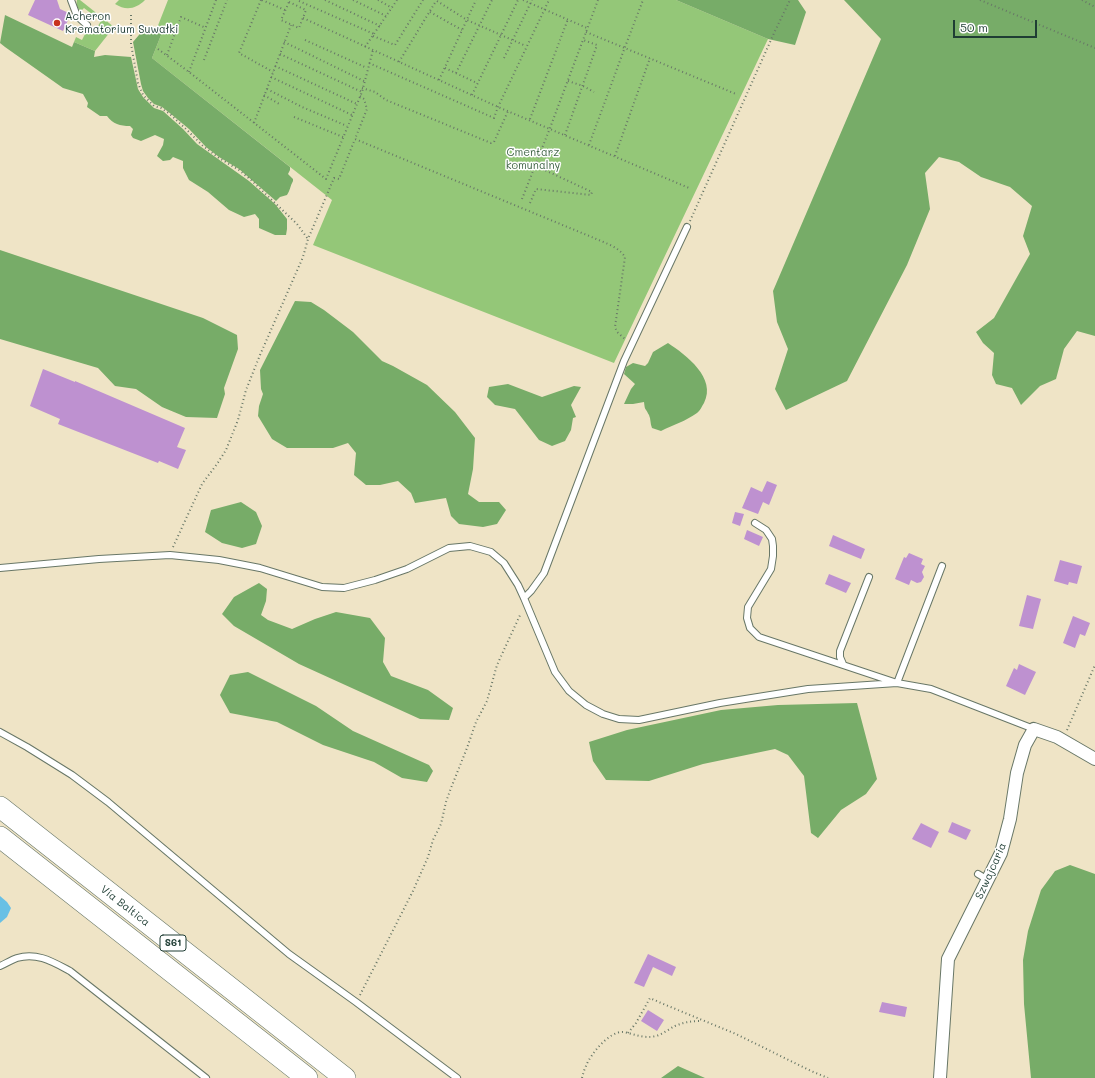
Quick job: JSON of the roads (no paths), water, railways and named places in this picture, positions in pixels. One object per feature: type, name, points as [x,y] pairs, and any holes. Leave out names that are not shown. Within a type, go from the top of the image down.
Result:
[{"type":"highway","name":"Via Baltica","points":[[0,808],[345,1078]]},
{"type":"highway","name":"Via Baltica","points":[[0,837],[307,1078]]},
{"type":"street","points":[[1034,729],[1063,740],[1095,759]]},
{"type":"street","name":"Szwajcaria","points":[[940,1078],[948,959],[983,877],[1001,853],[1010,819],[1017,773],[1025,745],[1034,729]]},
{"type":"lane","points":[[71,0],[77,16],[87,25]]},
{"type":"lane","points":[[524,598],[544,573],[624,361],[687,227]]},
{"type":"lane","points":[[755,523],[766,530],[772,539],[773,546],[771,569],[748,607],[747,618],[750,628],[759,637],[897,683],[931,688],[1034,729]]},
{"type":"lane","points":[[0,568],[99,559],[170,555],[219,560],[260,568],[322,587],[344,588],[375,580],[407,569],[449,548],[470,546],[491,552],[504,563],[518,584],[555,672],[569,691],[586,705],[603,714],[619,719],[639,720],[720,703],[808,689],[897,683]]},
{"type":"lane","points":[[897,683],[942,566]]},
{"type":"lane","points":[[843,664],[840,657],[840,650],[869,577]]},
{"type":"lane","points":[[0,732],[72,775],[108,802],[289,954],[457,1078]]},
{"type":"lane","points":[[0,966],[17,958],[34,956],[51,960],[70,970],[206,1078]]},
{"type":"water","points":[[0,896],[11,908],[7,917],[0,923]]},
{"type":"place","name":"Acheron Krematorium Suwałki","points":[[57,23]]},
{"type":"park label","name":"Cmentarz komunalny","points":[[533,159]]}]
